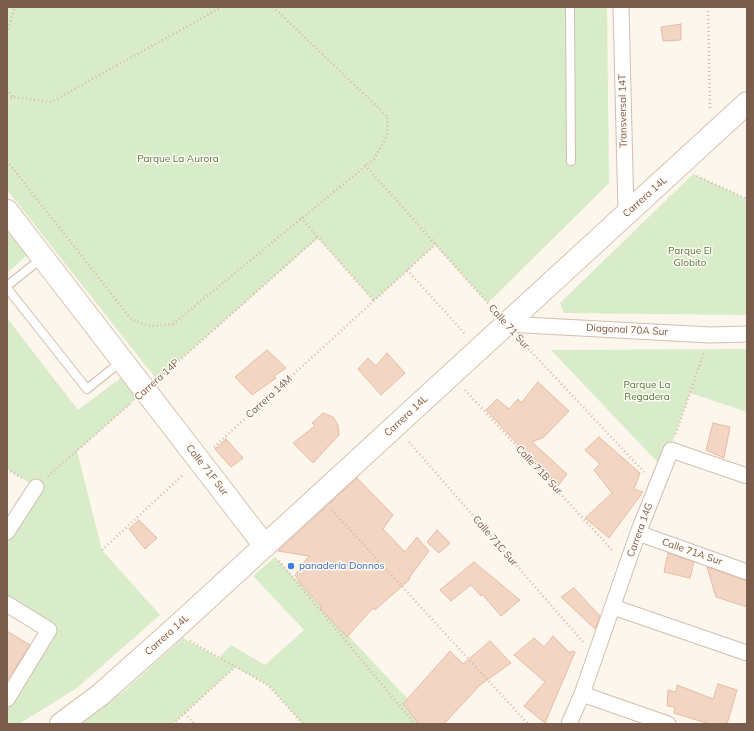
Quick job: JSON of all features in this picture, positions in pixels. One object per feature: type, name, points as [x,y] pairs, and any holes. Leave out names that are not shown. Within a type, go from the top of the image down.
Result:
[{"type":"street","name":"Transversal 14T","points":[[621,7],[626,214]]},
{"type":"street","name":"Carrera 14L","points":[[61,724],[100,695],[172,631],[747,103]]},
{"type":"street","name":"Calle 71F Sur","points":[[7,211],[265,546]]},
{"type":"street","name":"Diagonal 70A Sur","points":[[506,324],[710,335],[747,334]]},
{"type":"street","name":"Carrera 14G","points":[[569,724],[582,694],[638,533],[671,450]]},
{"type":"street","points":[[671,450],[747,476]]},
{"type":"street","points":[[7,532],[36,487]]},
{"type":"street","name":"Calle 71A Sur","points":[[638,533],[747,572]]},
{"type":"street","points":[[7,604],[49,630],[7,699]]},
{"type":"street","points":[[612,607],[747,653]]},
{"type":"street","points":[[582,694],[668,724]]},
{"type":"lane","points":[[570,7],[571,161]]},
{"type":"lane","points":[[43,258],[7,287],[87,389],[123,361]]},
{"type":"path","points":[[7,32],[15,7]]},
{"type":"path","points":[[7,100],[13,97],[51,102],[222,7]]},
{"type":"path","points":[[7,161],[132,320],[150,326],[173,324],[374,159],[387,136],[388,117],[273,7]]},
{"type":"path","points":[[708,7],[711,136]]},
{"type":"path","points":[[7,90],[13,97]]},
{"type":"path","name":"Calle 71 Sur","points":[[365,166],[506,324],[656,486]]},
{"type":"path","points":[[677,167],[747,200]]},
{"type":"path","points":[[301,218],[374,301]]},
{"type":"path","name":"Carrera 14P","points":[[36,487],[318,238]]},
{"type":"path","name":"Carrera 14M","points":[[102,550],[436,244]]},
{"type":"path","points":[[407,270],[479,349]]},
{"type":"path","points":[[671,450],[710,335]]},
{"type":"path","name":"Calle 71B Sur","points":[[451,375],[627,566]]},
{"type":"path","name":"Calle 71C Sur","points":[[395,426],[595,656]]},
{"type":"path","points":[[319,496],[528,724]]},
{"type":"path","points":[[265,546],[415,724]]},
{"type":"path","points":[[172,631],[268,685],[302,724]]},
{"type":"path","points":[[173,724],[235,667]]},
{"type":"path","points":[[185,713],[194,724]]},
{"type":"green space","name":"Parque La Aurora","points":[[7,7],[607,7],[609,183],[488,303],[435,245],[374,301],[318,238],[157,380],[7,190]]},
{"type":"green space","name":"Parque El Globito","points":[[693,174],[747,199],[747,315],[564,313],[560,303]]},
{"type":"green space","points":[[7,230],[27,255],[7,273]]},
{"type":"green space","points":[[7,318],[78,410],[122,377],[138,397],[77,451],[102,550],[160,615],[77,688],[19,724],[7,724],[7,699],[49,630],[7,604],[7,532],[36,487],[7,469]]},
{"type":"green space","name":"Parque La Regadera","points":[[747,349],[747,412],[690,393],[663,468],[551,350]]},
{"type":"green space","points":[[275,557],[431,724],[303,724],[268,685],[235,667],[173,724],[78,724],[124,691],[183,638],[219,658],[231,645],[265,665],[304,630],[253,576]]},
{"type":"building","points":[[681,24],[681,40],[663,41],[661,27]]},
{"type":"building","points":[[267,350],[286,368],[274,376],[276,378],[252,395],[235,377]]},
{"type":"building","points":[[387,353],[405,373],[381,395],[358,369],[368,358],[376,366]]},
{"type":"building","points":[[538,382],[569,411],[544,437],[532,442],[567,474],[557,487],[486,410],[497,399],[509,409],[518,399],[521,403]]},
{"type":"building","points":[[323,413],[333,417],[338,425],[339,435],[313,463],[293,443],[315,426],[312,423]]},
{"type":"building","points":[[713,423],[730,427],[724,458],[706,450]]},
{"type":"building","points":[[599,437],[640,473],[634,489],[643,492],[609,538],[585,518],[612,493],[594,470],[600,464],[585,450]]},
{"type":"building","points":[[226,439],[243,458],[231,467],[215,449]]},
{"type":"building","points":[[357,478],[393,515],[383,529],[405,552],[417,537],[429,551],[409,578],[410,579],[375,610],[373,608],[347,637],[320,608],[322,607],[300,583],[295,575],[309,556],[278,551]]},
{"type":"building","points":[[139,520],[157,538],[145,549],[129,529]]},
{"type":"building","points":[[437,530],[450,543],[439,553],[427,542]]},
{"type":"building","points":[[668,553],[694,562],[690,578],[664,572]]},
{"type":"building","points":[[474,562],[520,600],[501,616],[482,594],[481,596],[471,585],[451,601],[440,590]]},
{"type":"building","points":[[707,567],[747,581],[747,607],[716,597]]},
{"type":"building","points":[[574,588],[600,616],[595,629],[561,597]]},
{"type":"building","points":[[7,631],[30,645],[7,681]]},
{"type":"building","points":[[553,636],[570,653],[572,651],[575,652],[545,723],[524,706],[545,682],[514,655],[534,638],[544,647]]},
{"type":"building","points":[[490,641],[511,663],[480,685],[444,724],[419,724],[403,704],[450,651],[463,664]]},
{"type":"building","points":[[718,684],[737,690],[727,724],[710,724],[674,713],[675,707],[667,706],[668,690],[676,692],[677,685],[713,699]]},
{"type":"place","name":"panadería Donnos","points":[[291,566]]}]
